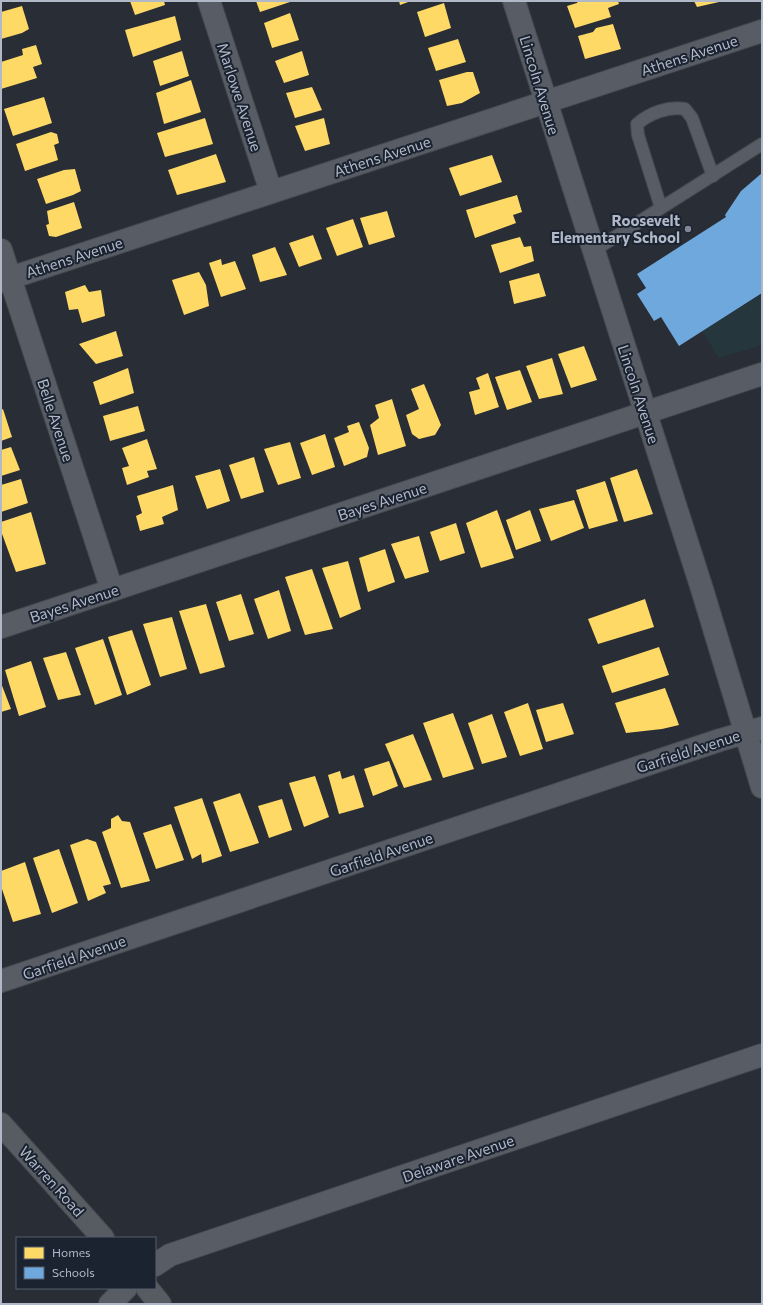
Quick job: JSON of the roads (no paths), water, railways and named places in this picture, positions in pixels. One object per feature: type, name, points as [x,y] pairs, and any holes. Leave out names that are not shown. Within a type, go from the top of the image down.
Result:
[{"type":"main road","name":"Warren Road","points":[[1,1124],[102,1237]]},
{"type":"main road","points":[[148,1289],[160,1304]]},
{"type":"street","name":"Marlowe Avenue","points":[[209,1],[271,192]]},
{"type":"street","name":"Lincoln Avenue","points":[[514,1],[702,589],[753,730],[762,787]]},
{"type":"street","name":"Athens Avenue","points":[[6,280],[762,31]]},
{"type":"street","name":"Belle Avenue","points":[[1,250],[6,280],[112,590]]},
{"type":"street","name":"Bayes Avenue","points":[[1,627],[762,374]]},
{"type":"street","name":"Garfield Avenue","points":[[1,981],[753,730]]},
{"type":"street","name":"Delaware Avenue","points":[[156,1264],[170,1255],[762,1055]]},
{"type":"street","points":[[110,1304],[125,1289]]},
{"type":"lane","points":[[661,208],[638,135],[637,124],[646,116],[674,107],[685,109],[692,118],[712,176]]},
{"type":"lane","points":[[593,251],[762,144]]},
{"type":"place","name":"Roosevelt Elementary School","points":[[688,229]]}]
